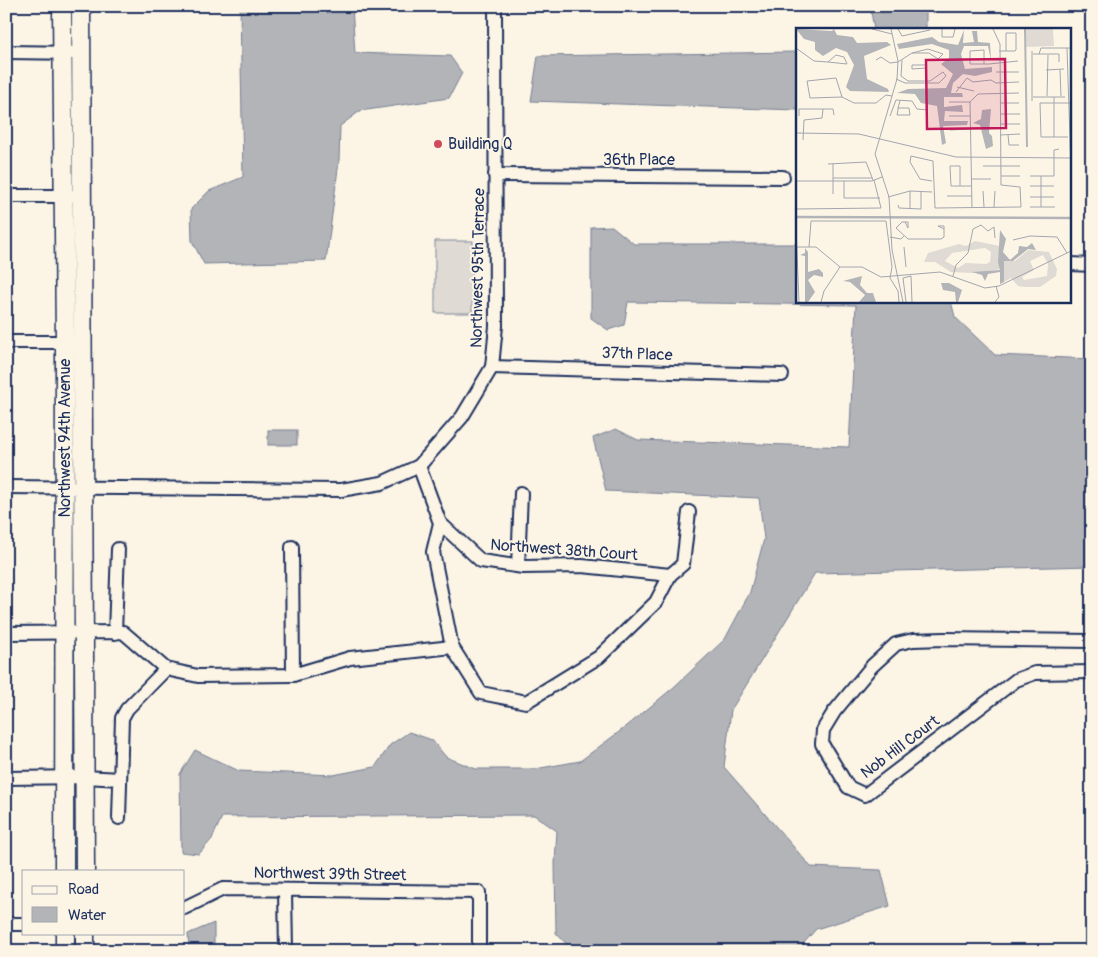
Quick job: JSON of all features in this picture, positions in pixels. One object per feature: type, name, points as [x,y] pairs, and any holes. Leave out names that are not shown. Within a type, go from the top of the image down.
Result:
[{"type":"street","name":"Northwest 94th Avenue","points":[[62,6],[65,342],[64,870]]},
{"type":"street","name":"Northwest 94th Avenue","points":[[81,6],[85,870]]},
{"type":"street","name":"Northwest 95th Terrace","points":[[6,487],[341,490],[382,483],[419,466],[462,417],[492,367],[496,326],[495,6]]},
{"type":"street","points":[[6,52],[81,54]]},
{"type":"street","name":"36th Place","points":[[495,175],[783,177]]},
{"type":"street","points":[[6,196],[81,197]]},
{"type":"street","points":[[1072,264],[1092,264]]},
{"type":"street","points":[[6,342],[83,342]]},
{"type":"street","name":"37th Place","points":[[492,367],[782,375]]},
{"type":"street","points":[[419,466],[440,523],[433,552],[452,647],[481,693],[526,702],[599,657],[656,602],[670,575],[683,564],[689,512]]},
{"type":"street","points":[[518,566],[521,493]]},
{"type":"street","name":"Northwest 38th Court","points":[[440,523],[481,561],[523,567],[582,566],[670,575]]},
{"type":"street","points":[[292,547],[293,675]]},
{"type":"street","points":[[115,633],[118,549]]},
{"type":"street","points":[[6,633],[84,634],[123,632],[166,669],[198,676],[293,675],[350,658],[452,647]]},
{"type":"street","name":"Nob Hill Court","points":[[1092,641],[944,639],[913,640],[896,644],[872,666],[834,712],[823,730],[822,744],[848,787],[865,795],[1016,680],[1035,673],[1092,672]]},
{"type":"street","points":[[119,818],[122,718],[127,709],[166,669]]},
{"type":"street","points":[[6,778],[84,777],[120,779]]},
{"type":"street","name":"Northwest 39th Street","points":[[185,908],[223,889],[479,892],[479,951]]},
{"type":"street","points":[[285,891],[286,951]]},
{"type":"street","points":[[6,924],[22,924]]},
{"type":"street","points":[[65,934],[65,951]]},
{"type":"street","points":[[85,934],[85,951]]},
{"type":"shaded area","points":[[435,241],[473,241],[472,313],[435,313]]},
{"type":"water","points":[[240,6],[352,6],[355,53],[450,56],[462,73],[449,98],[360,111],[340,126],[339,161],[326,261],[204,264],[192,241],[191,209],[209,191],[243,177]]},
{"type":"water","points":[[870,6],[926,6],[926,28],[874,28]]},
{"type":"water","points":[[796,52],[796,110],[531,101],[538,56]]},
{"type":"water","points":[[612,226],[634,244],[796,244],[796,302],[951,302],[955,317],[995,355],[1092,359],[1092,566],[815,573],[731,710],[724,767],[811,867],[881,870],[890,906],[816,929],[797,951],[573,951],[556,933],[555,862],[557,831],[534,815],[222,817],[212,839],[199,854],[181,852],[180,774],[195,750],[239,771],[333,775],[375,767],[390,745],[409,732],[432,740],[446,757],[476,769],[535,769],[580,761],[627,726],[674,687],[725,639],[750,592],[764,539],[759,498],[606,491],[593,438],[616,429],[638,440],[849,447],[856,305],[628,302],[624,325],[608,330],[591,318],[591,227]]},
{"type":"water","points":[[268,430],[297,430],[297,445],[268,445]]},
{"type":"water","points":[[214,923],[214,951],[189,951],[188,934]]},
{"type":"place","name":"Building Q","points":[[438,144]]}]
